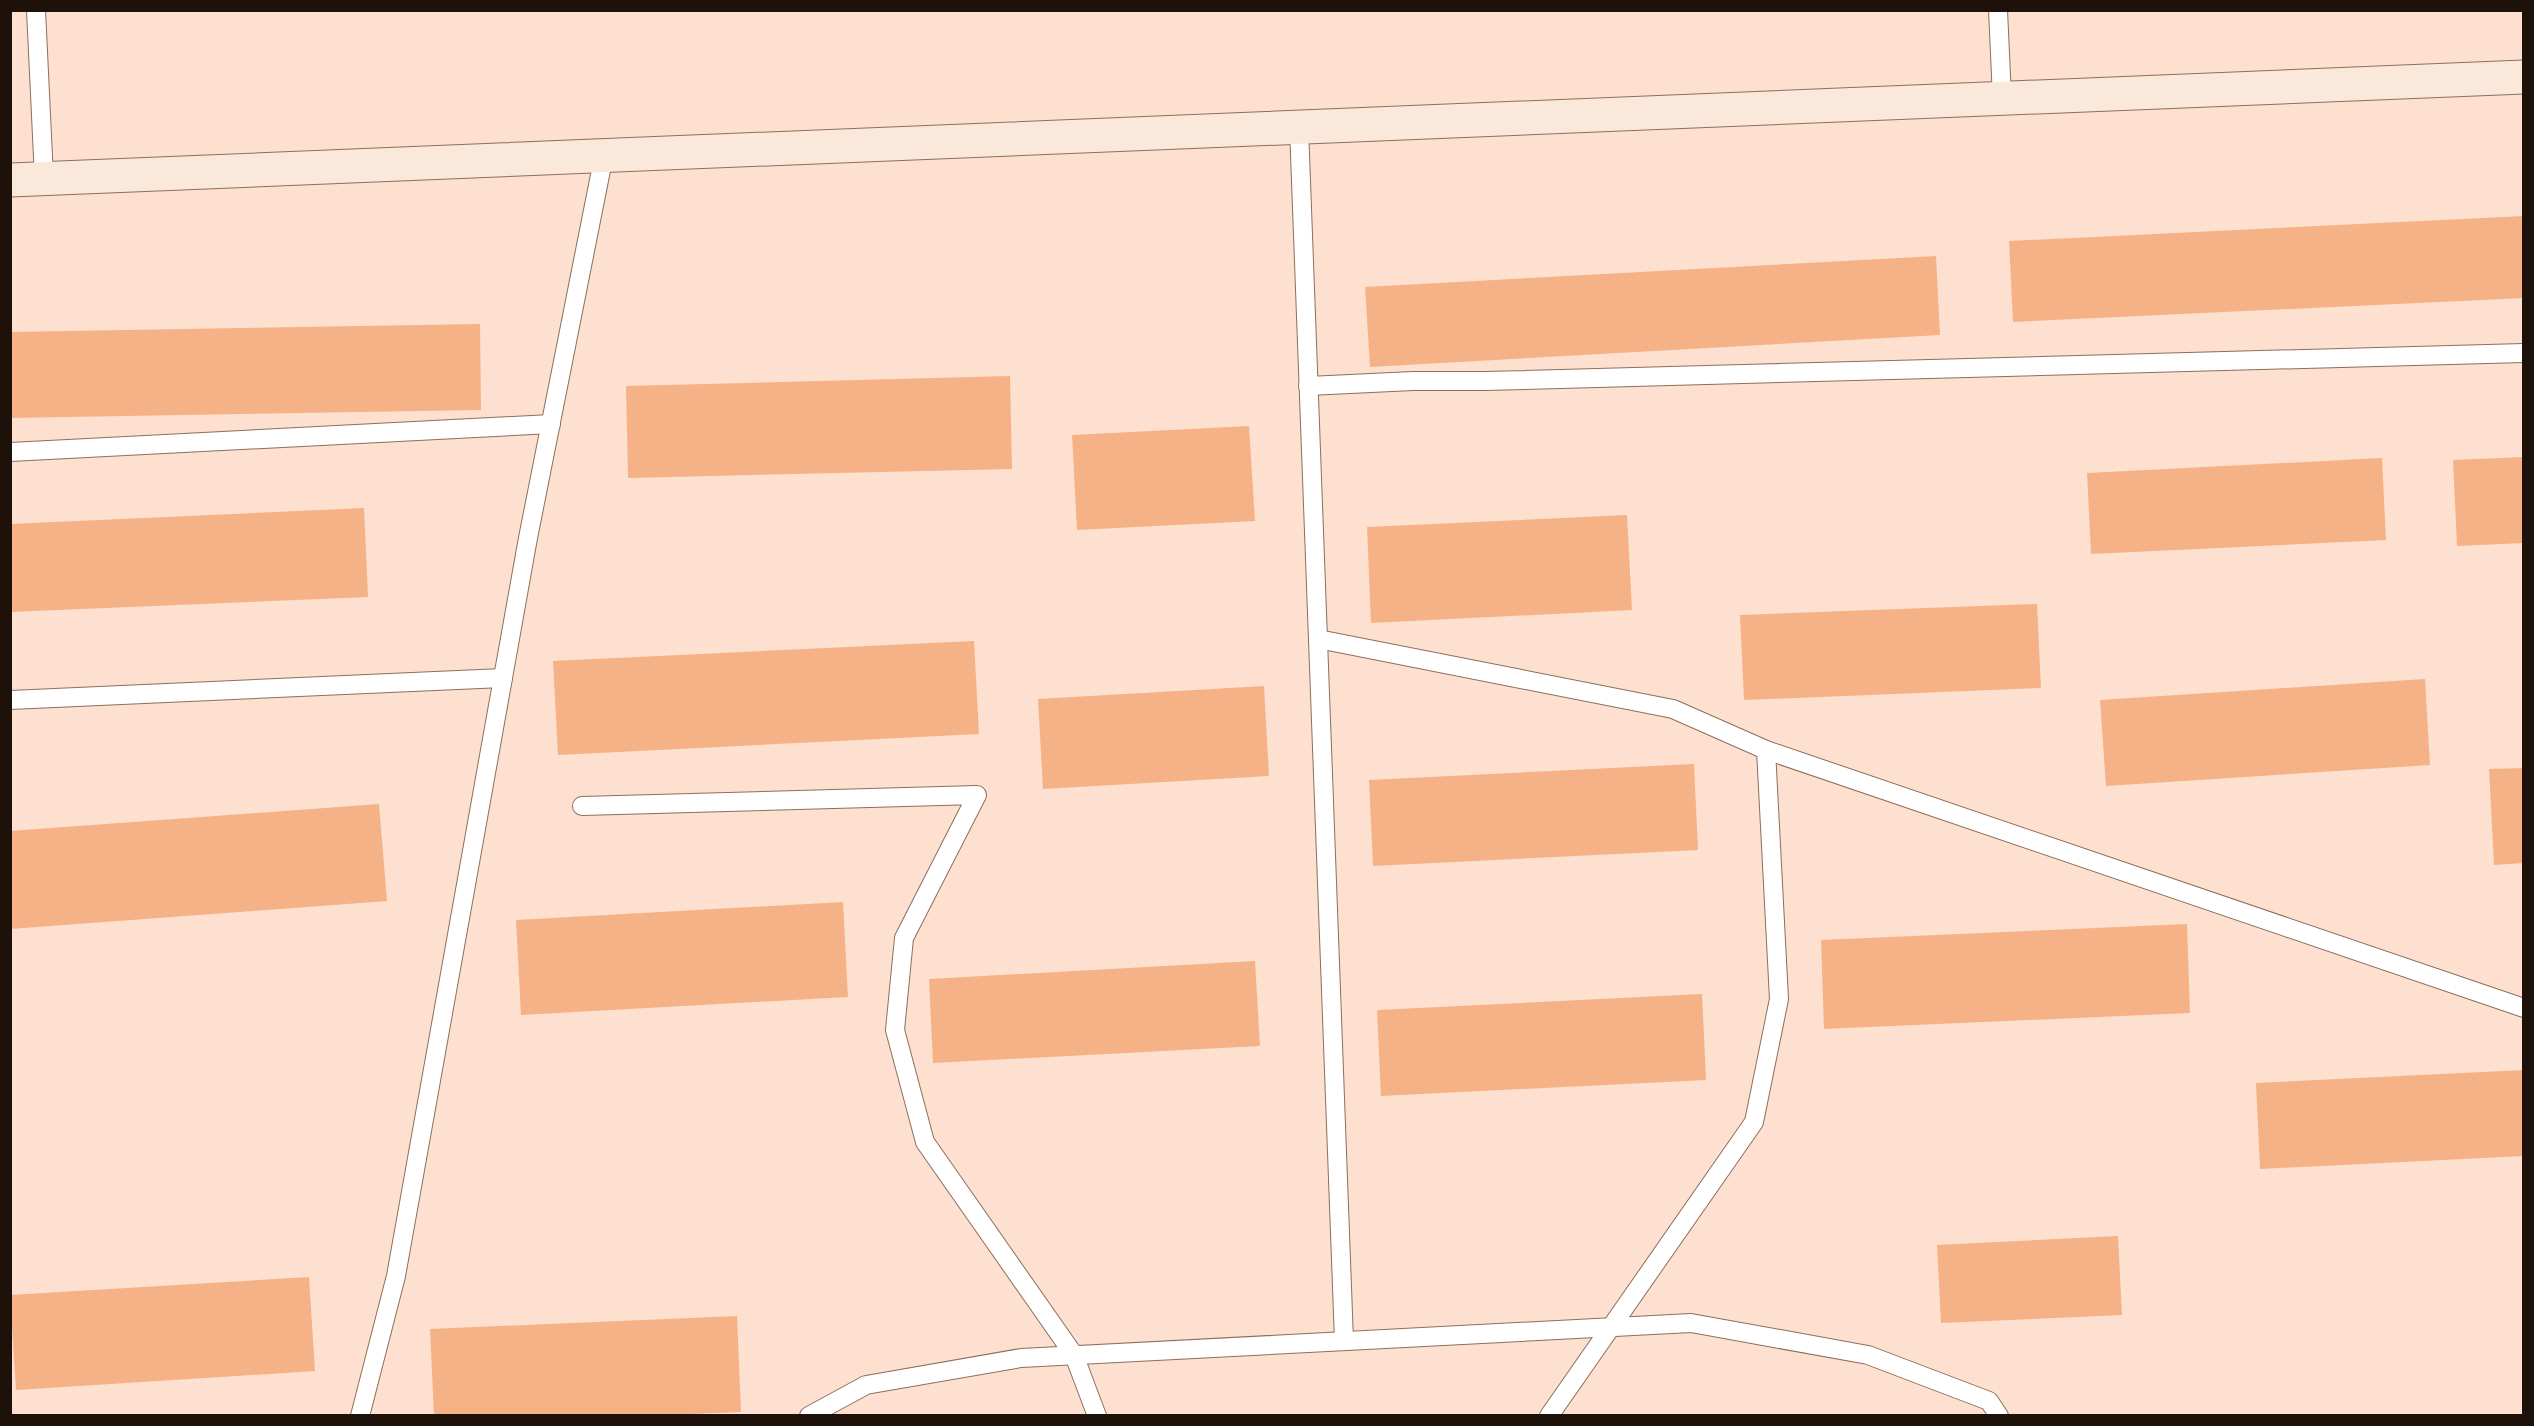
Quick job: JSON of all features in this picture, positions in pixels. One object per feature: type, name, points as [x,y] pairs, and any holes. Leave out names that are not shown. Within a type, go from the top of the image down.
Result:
[{"type":"street","points":[[10,180],[2523,77]]},
{"type":"lane","points":[[36,10],[44,178]]},
{"type":"lane","points":[[1998,10],[2002,98]]},
{"type":"lane","points":[[1299,127],[1344,1341]]},
{"type":"lane","points":[[360,1416],[396,1276],[503,678],[604,155]]},
{"type":"lane","points":[[1308,386],[1413,381],[1485,381],[2523,353]]},
{"type":"lane","points":[[10,452],[551,424]]},
{"type":"lane","points":[[1318,639],[1673,709],[1766,750],[2523,1008]]},
{"type":"lane","points":[[10,700],[503,678]]},
{"type":"lane","points":[[1549,1416],[1754,1122],[1779,999],[1766,750]]},
{"type":"lane","points":[[582,806],[977,795],[904,938],[895,1030],[925,1142],[1074,1355],[1096,1416]]},
{"type":"lane","points":[[809,1416],[866,1385],[1021,1358],[1691,1323],[1869,1355],[1989,1401],[1999,1416]]},
{"type":"building","points":[[2524,216],[2524,298],[2013,322],[2009,241]]},
{"type":"building","points":[[1936,256],[1940,335],[1370,367],[1365,287]]},
{"type":"building","points":[[480,324],[481,410],[10,418],[10,332]]},
{"type":"building","points":[[1010,376],[1012,469],[628,478],[626,386]]},
{"type":"building","points":[[1249,426],[1255,521],[1077,530],[1072,435]]},
{"type":"building","points":[[2524,457],[2524,543],[2457,546],[2453,460]]},
{"type":"building","points":[[2382,458],[2386,540],[2091,554],[2087,473]]},
{"type":"building","points":[[364,508],[368,597],[10,612],[10,524]]},
{"type":"building","points":[[1627,515],[1632,610],[1371,623],[1367,527]]},
{"type":"building","points":[[2037,604],[2041,688],[1744,700],[1740,615]]},
{"type":"building","points":[[974,641],[979,734],[558,755],[553,661]]},
{"type":"building","points":[[2425,679],[2430,765],[2106,786],[2100,700]]},
{"type":"building","points":[[1264,686],[1269,776],[1043,789],[1038,699]]},
{"type":"building","points":[[1694,764],[1698,850],[1373,866],[1369,780]]},
{"type":"building","points":[[2524,768],[2524,863],[2494,865],[2489,769]]},
{"type":"building","points":[[379,804],[387,901],[10,929],[10,831]]},
{"type":"building","points":[[843,902],[848,997],[521,1015],[516,920]]},
{"type":"building","points":[[2187,924],[2190,1013],[1824,1029],[1821,940]]},
{"type":"building","points":[[1255,961],[1260,1046],[933,1063],[929,979]]},
{"type":"building","points":[[1702,994],[1706,1080],[1381,1096],[1377,1010]]},
{"type":"building","points":[[2524,1070],[2524,1156],[2260,1169],[2256,1083]]},
{"type":"building","points":[[2118,1236],[2122,1315],[1941,1323],[1937,1245]]},
{"type":"building","points":[[309,1277],[315,1371],[16,1390],[10,1295]]},
{"type":"building","points":[[737,1316],[741,1412],[642,1416],[434,1416],[430,1329]]}]
